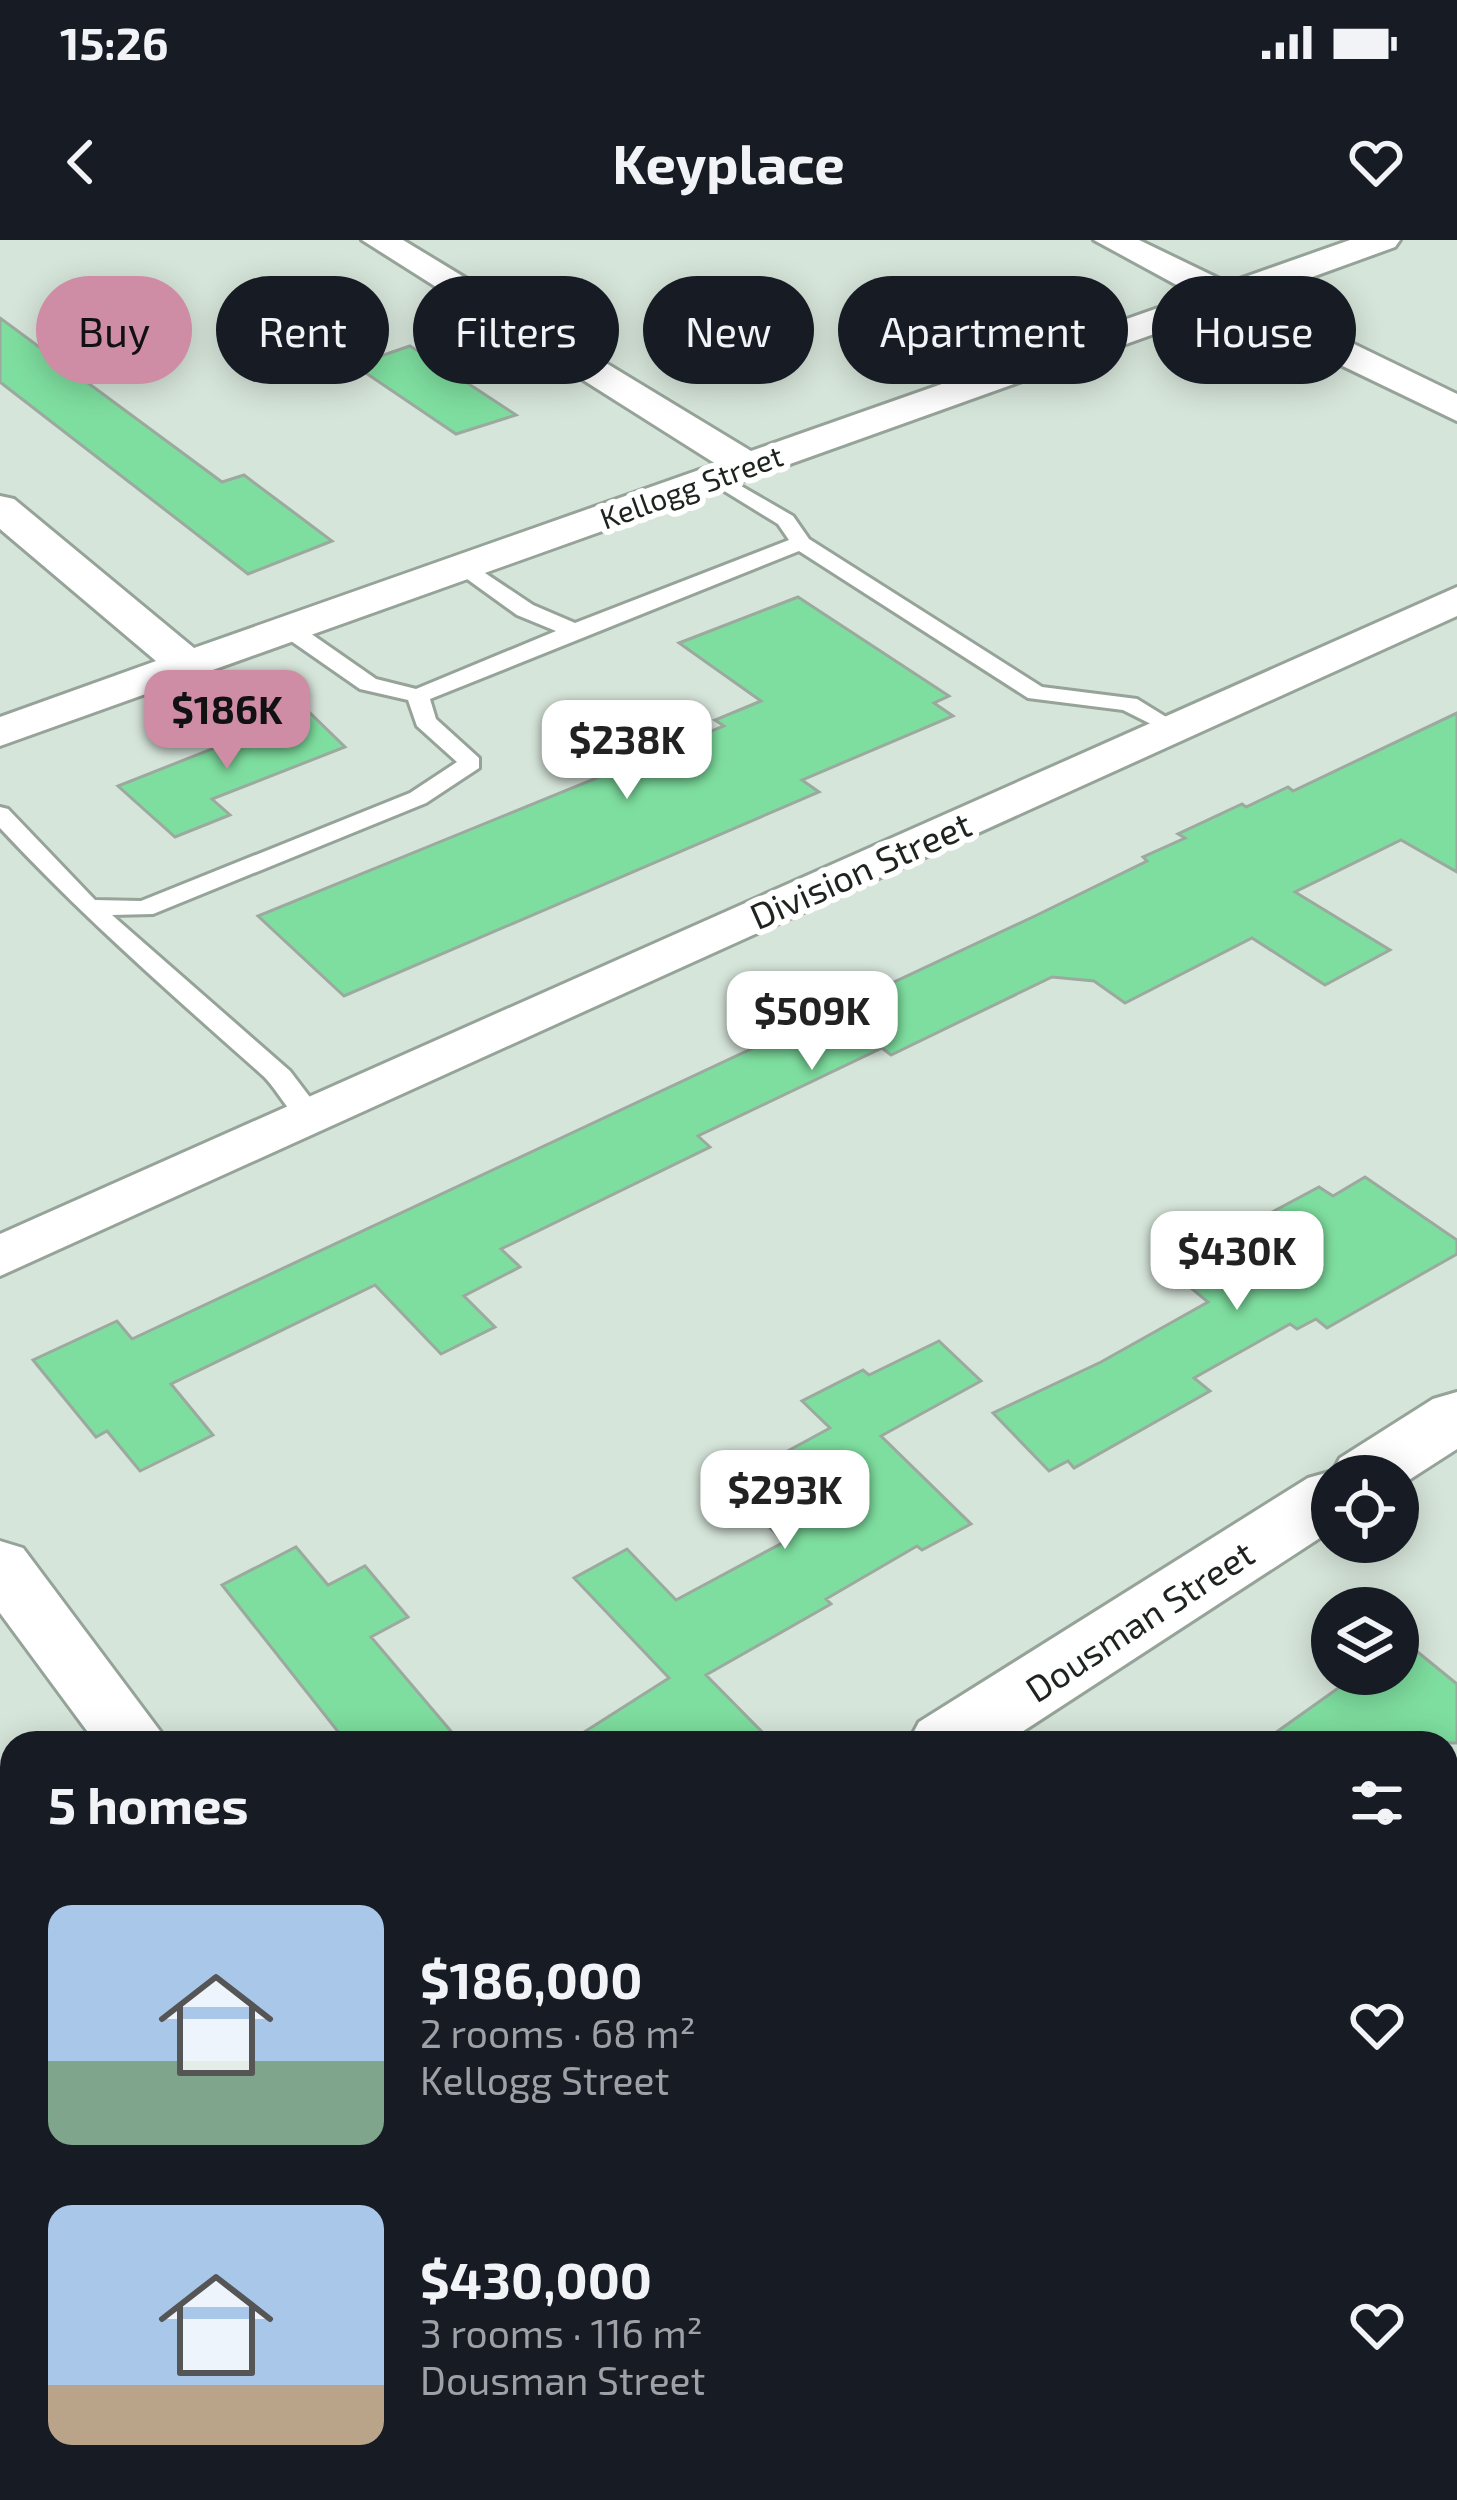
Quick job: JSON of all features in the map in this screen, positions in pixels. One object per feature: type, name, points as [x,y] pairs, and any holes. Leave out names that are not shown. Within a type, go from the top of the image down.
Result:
[{"type":"street","points":[[379,240],[731,472]]},
{"type":"street","points":[[1112,240],[1185,276]]},
{"type":"street","name":"Kellogg Street","points":[[1282,276],[1383,240]]},
{"type":"street","name":"Kellogg Street","points":[[0,732],[1152,322]]},
{"type":"street","points":[[1356,360],[1457,409]]},
{"type":"street","points":[[0,508],[187,665]]},
{"type":"street","name":"Division Street","points":[[0,1257],[1457,600]]},
{"type":"street","points":[[1397,1455],[1457,1416]]},
{"type":"street","name":"Dousman Street","points":[[965,1731],[1311,1509]]},
{"type":"street","points":[[0,1564],[126,1731]]},
{"type":"lane","points":[[731,472],[786,520],[801,543],[1036,693],[1129,704],[1173,728]]},
{"type":"lane","points":[[289,629],[368,684],[418,696],[801,543]]},
{"type":"lane","points":[[463,567],[525,610],[575,631]]},
{"type":"lane","points":[[88,908],[145,909],[418,798],[471,764],[425,721],[418,696]]},
{"type":"lane","points":[[0,814],[88,908],[281,1077],[311,1117]]},
{"type":"building","points":[[0,318],[36,345],[36,384],[89,384],[222,482],[244,475],[332,541],[248,574],[0,382]]},
{"type":"building","points":[[413,348],[413,384],[468,384],[516,415],[456,434],[382,384],[389,384],[389,353]]},
{"type":"building","points":[[798,597],[949,696],[934,703],[953,716],[802,780],[819,792],[344,996],[258,916],[724,726],[715,720],[761,701],[679,643]]},
{"type":"building","points":[[308,711],[345,747],[212,799],[230,815],[175,837],[118,786]]},
{"type":"building","points":[[1457,713],[1457,872],[1401,840],[1295,892],[1390,950],[1325,985],[1252,938],[1125,1003],[1094,981],[1052,977],[891,1055],[882,1048],[698,1136],[710,1147],[501,1249],[520,1267],[464,1296],[495,1327],[441,1354],[375,1285],[171,1384],[213,1435],[140,1471],[107,1431],[96,1437],[33,1360],[117,1321],[132,1339],[1035,916],[1185,838],[1178,834],[1242,804],[1246,807],[1288,787],[1293,791]]},
{"type":"building","points":[[1365,1177],[1457,1240],[1457,1254],[1327,1328],[1316,1319],[1297,1329],[1290,1324],[1194,1378],[1210,1391],[1074,1468],[1068,1461],[1049,1471],[993,1413],[1101,1362],[1208,1302],[1167,1268],[1319,1187],[1333,1196]]},
{"type":"building","points":[[939,1341],[981,1381],[881,1436],[971,1524],[922,1550],[917,1546],[826,1599],[831,1604],[706,1675],[761,1731],[586,1731],[669,1678],[574,1578],[627,1549],[676,1600],[784,1542],[727,1484],[830,1428],[802,1401],[863,1370],[869,1375]]},
{"type":"building","points":[[296,1547],[328,1585],[365,1566],[408,1617],[371,1637],[451,1731],[338,1731],[222,1585]]},
{"type":"building","points":[[1419,1653],[1457,1684],[1457,1731],[1278,1731],[1328,1695],[1419,1695]]}]
